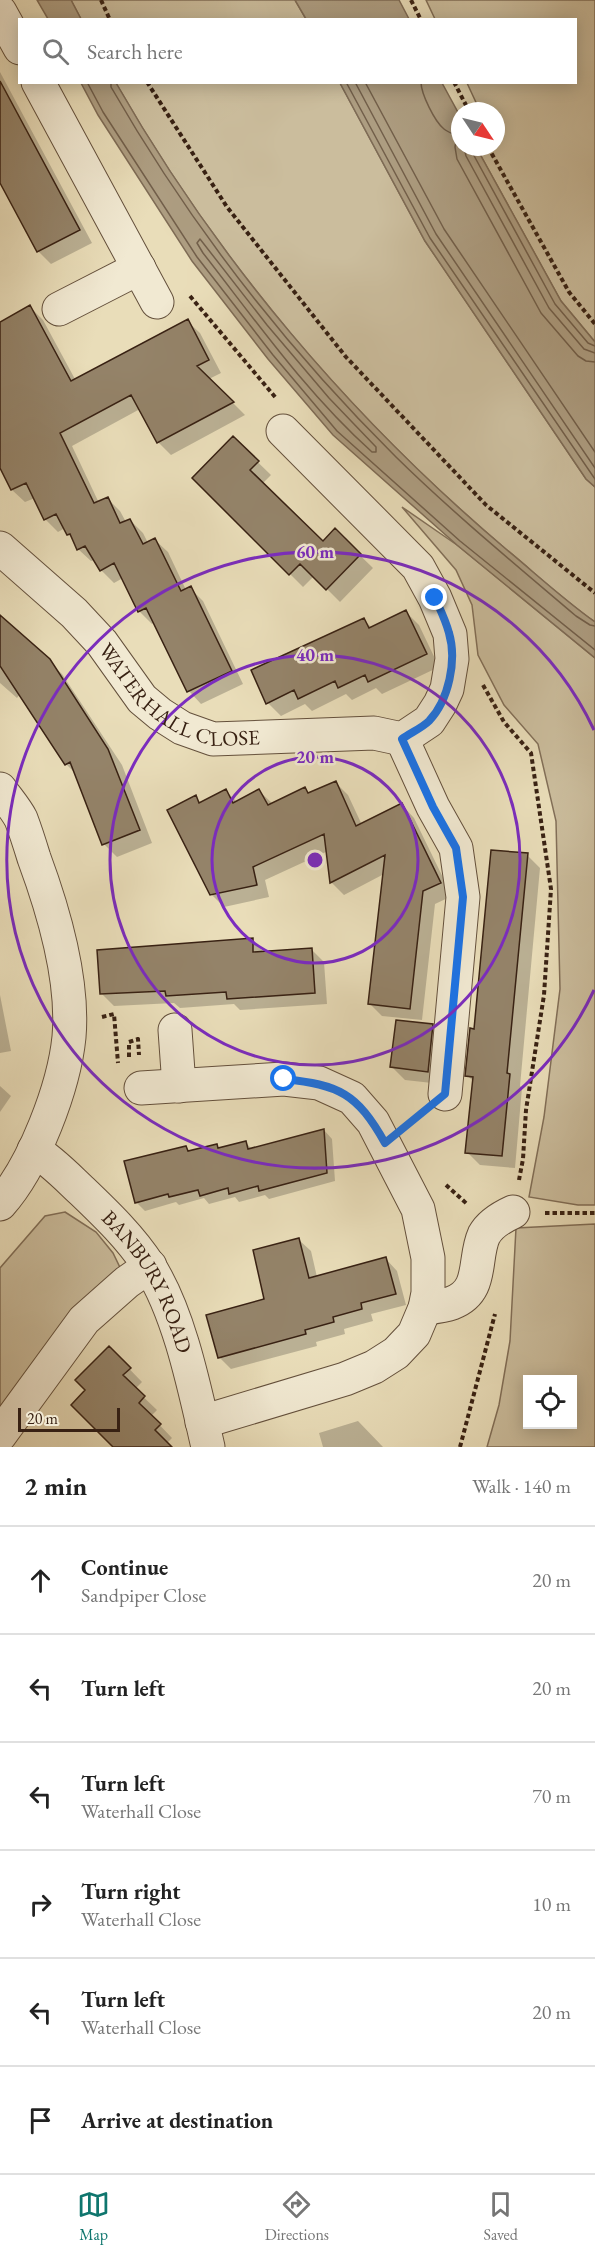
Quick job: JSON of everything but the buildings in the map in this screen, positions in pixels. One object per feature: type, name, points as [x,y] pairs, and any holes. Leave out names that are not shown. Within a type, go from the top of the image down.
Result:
[{"type":"street","points":[[0,12],[18,44]]},
{"type":"street","points":[[39,84],[158,302]]},
{"type":"street","points":[[59,309],[140,268]]},
{"type":"street","points":[[282,417],[418,567],[435,598],[450,634],[452,660],[447,689],[429,721],[402,739],[433,807],[456,848],[463,897],[445,1094]]},
{"type":"street","name":"WATERHALL CLOSE","points":[[0,548],[74,613],[95,635],[142,699],[182,728],[213,739],[374,733],[402,739]]},
{"type":"street","points":[[0,789],[20,818],[43,882],[61,946],[66,974],[69,1023],[67,1047],[52,1105],[34,1150],[8,1195],[0,1204]]},
{"type":"street","points":[[175,1030],[179,1086]]},
{"type":"street","points":[[130,1074],[179,1086],[284,1079],[319,1083],[352,1098],[373,1122],[418,1209],[428,1258],[428,1293],[425,1308],[414,1334],[396,1353],[374,1367],[205,1435]]},
{"type":"street","name":"BANBURY ROAD","points":[[34,1150],[47,1158],[102,1209],[129,1238],[150,1266],[173,1312],[205,1435]]},
{"type":"street","points":[[425,1308],[453,1302],[468,1292],[475,1282],[485,1234],[501,1218],[513,1212]]},
{"type":"street","points":[[0,1435],[84,1320],[126,1282],[150,1266]]},
{"type":"path","points":[[101,0],[109,18]]},
{"type":"path","points":[[411,0],[420,18]]},
{"type":"path","points":[[148,84],[227,207],[346,357],[486,505],[595,593]]},
{"type":"path","points":[[455,84],[464,102]]},
{"type":"path","points":[[493,156],[569,292],[595,324]]},
{"type":"path","points":[[201,308],[282,417]]},
{"type":"path","points":[[482,682],[504,722],[531,753],[551,889],[544,994],[526,1110],[523,1159]]},
{"type":"path","points":[[69,1023],[114,1014],[130,1074]]},
{"type":"path","points":[[138,1039],[130,1074],[129,1041],[138,1039]]},
{"type":"path","points":[[513,1212],[595,1213]]},
{"type":"path","points":[[460,1447],[496,1306]]},
{"type":"shaded area","points":[[71,0],[295,0],[305,18],[80,18]]},
{"type":"shaded area","points":[[426,0],[595,0],[595,342],[561,301],[481,156],[505,156],[505,102],[476,102],[467,84],[577,84],[577,18],[435,18]]},
{"type":"shaded area","points":[[117,84],[341,84],[425,241],[586,479],[595,487],[595,622],[550,587],[450,499],[341,391],[243,274],[155,148]]},
{"type":"shaded area","points":[[402,507],[457,545],[595,658],[595,1205],[578,1205],[529,1197],[544,1117],[560,989],[556,821],[538,744],[504,705],[478,655],[472,605],[456,570]]},
{"type":"shaded area","points":[[65,1212],[96,1232],[113,1253],[127,1282],[0,1435],[0,1268],[45,1216]]},
{"type":"shaded area","points":[[595,1224],[595,1447],[487,1447],[499,1405],[510,1341],[516,1228]]},
{"type":"water","points":[[37,0],[71,0],[80,18],[47,18]]},
{"type":"water","points":[[295,0],[399,0],[408,18],[305,18]]},
{"type":"water","points":[[82,84],[117,84],[155,148],[198,212],[243,274],[291,333],[341,391],[394,446],[507,550],[595,622],[595,658],[457,545],[333,435],[268,359],[192,261],[98,115]]},
{"type":"water","points":[[341,84],[443,84],[452,102],[451,156],[481,156],[561,301],[595,342],[595,487],[586,479],[425,241]]},
{"type":"route","points":[[284,1079],[319,1083],[352,1098],[373,1122],[385,1143],[445,1094],[463,897],[456,848],[433,807],[402,739],[429,721],[447,689],[452,660],[450,634],[435,598]]}]
